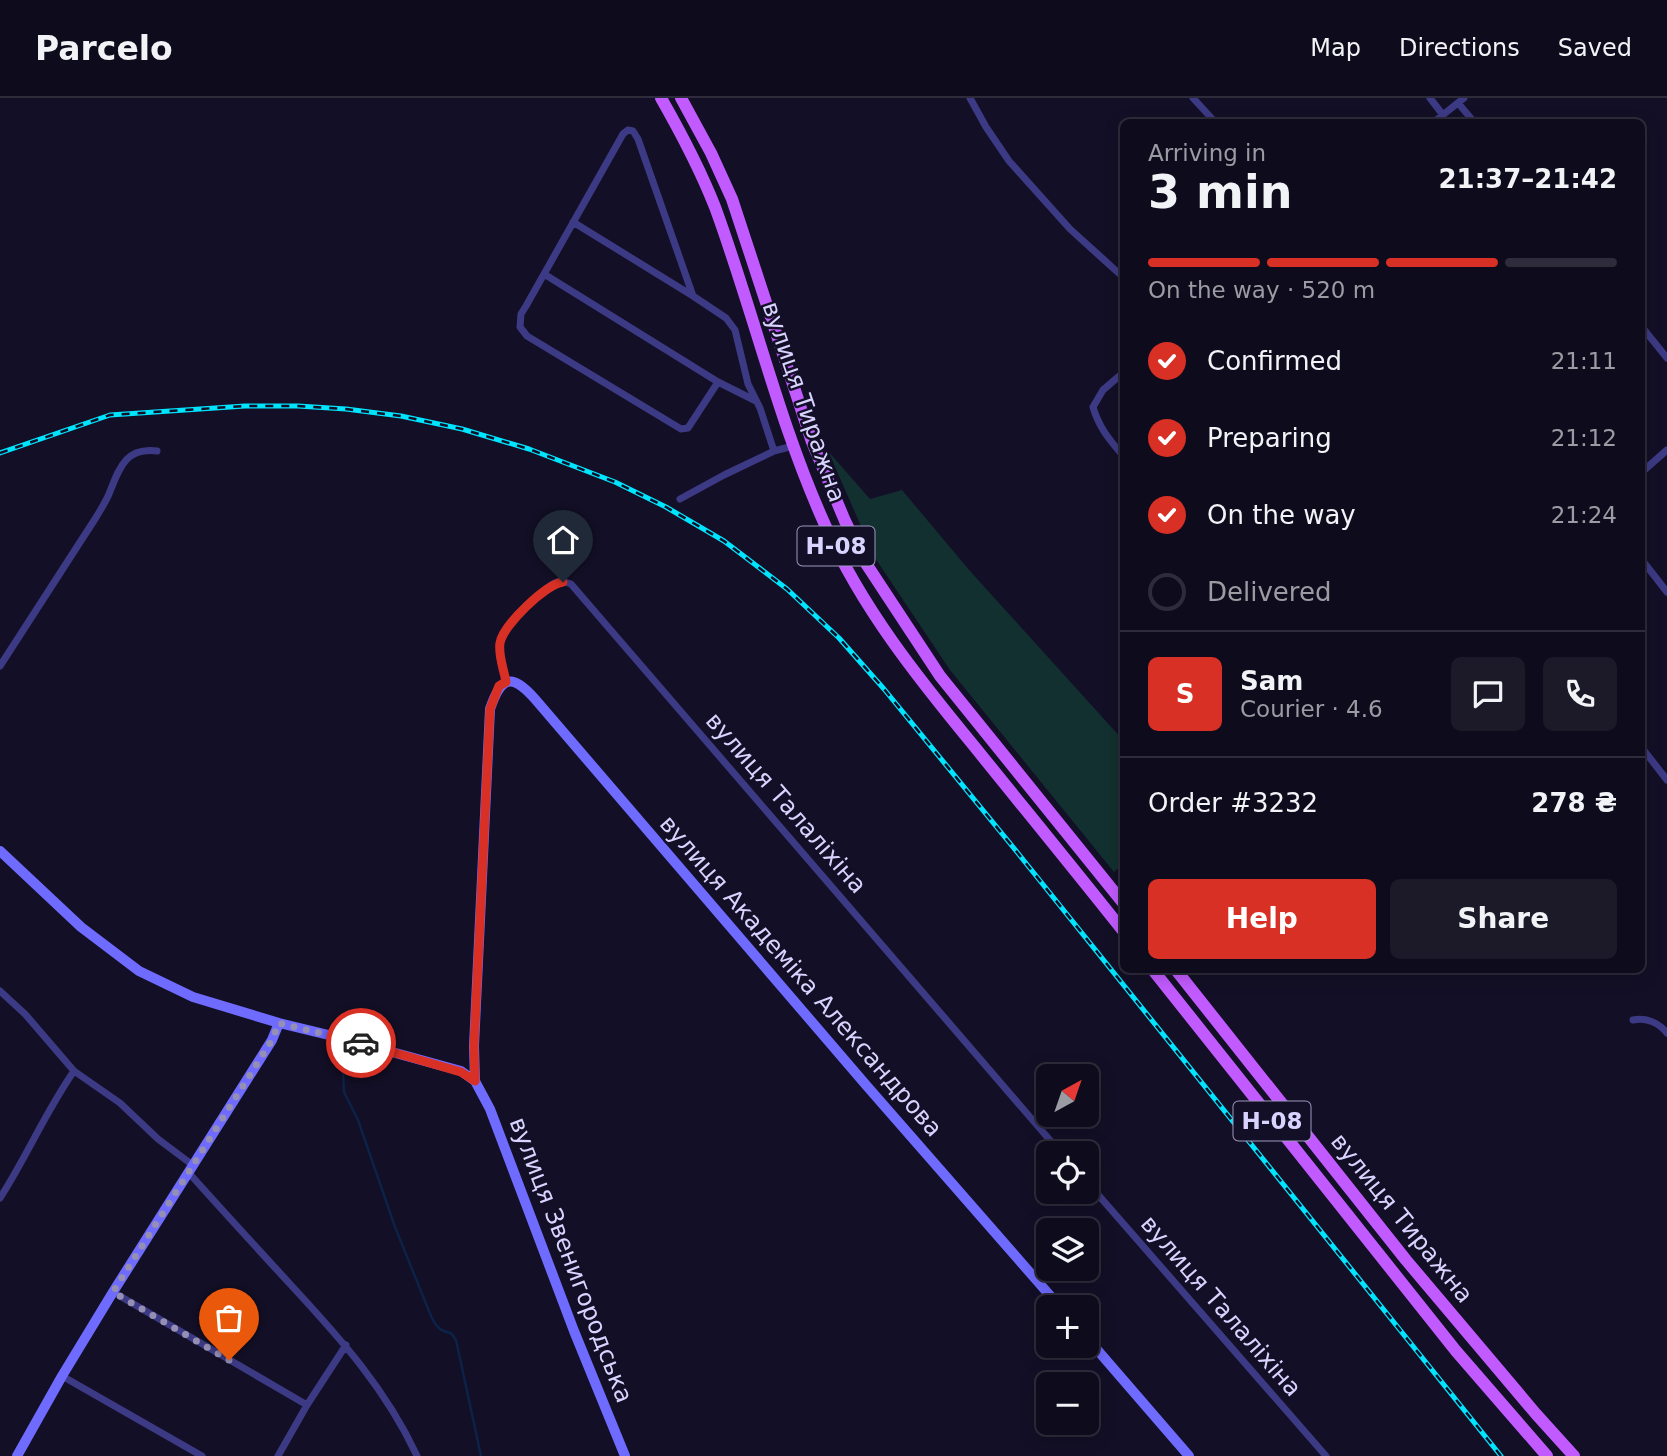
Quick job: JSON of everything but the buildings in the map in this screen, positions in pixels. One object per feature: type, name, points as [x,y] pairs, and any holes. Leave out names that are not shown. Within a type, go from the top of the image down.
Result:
[{"type":"main road","name":"вулиця Тиражна","points":[[661,98],[688,146],[714,206],[793,446],[826,529],[850,573],[885,631],[927,688],[1120,927]]},
{"type":"main road","name":"вулиця Тиражна","points":[[681,98],[732,199],[811,442],[865,562],[933,665],[1120,900]]},
{"type":"main road","points":[[793,446],[811,442]]},
{"type":"main road","name":"вулиця Тиражна","points":[[1155,973],[1432,1321],[1547,1456]]},
{"type":"main road","name":"вулиця Тиражна","points":[[1178,973],[1406,1260],[1574,1456]]},
{"type":"street","points":[[970,98],[1009,161],[1070,229],[1120,274]]},
{"type":"street","points":[[1193,98],[1212,119]]},
{"type":"street","points":[[1430,98],[1443,115]]},
{"type":"street","points":[[1438,119],[1461,100],[1472,119]]},
{"type":"street","points":[[693,296],[638,139],[633,131],[628,130],[623,134],[521,314],[520,327],[530,338],[681,429],[688,428],[718,382]]},
{"type":"street","points":[[573,222],[726,318],[735,330],[748,384],[757,401],[774,451]]},
{"type":"street","points":[[544,274],[718,382],[757,401]]},
{"type":"street","points":[[1645,331],[1667,358]]},
{"type":"street","points":[[1120,375],[1102,390],[1093,407],[1098,424],[1120,452]]},
{"type":"street","points":[[680,499],[774,451],[793,446]]},
{"type":"street","points":[[0,666],[95,519],[125,459],[141,450],[157,451]]},
{"type":"street","points":[[1645,469],[1667,450]]},
{"type":"street","points":[[1645,564],[1667,592]]},
{"type":"street","name":"вулиця Талаліхіна","points":[[506,682],[499,647],[506,630],[555,583],[571,584],[1051,1141]]},
{"type":"street","name":"вулиця Звенигородська","points":[[506,682],[499,686],[490,709],[474,1046],[475,1081],[490,1109],[574,1331],[625,1456]]},
{"type":"street","name":"вулиця Академіка Александрова","points":[[506,682],[521,684],[535,699],[1050,1295]]},
{"type":"street","points":[[1645,752],[1667,780]]},
{"type":"street","points":[[0,851],[81,927],[139,971],[193,997],[461,1072],[475,1081]]},
{"type":"street","points":[[1112,917],[1120,909]]},
{"type":"street","points":[[0,991],[25,1014],[74,1071],[120,1103],[191,1169],[346,1345],[396,1414],[417,1456]]},
{"type":"street","points":[[1633,1020],[1641,1018],[1651,1021],[1667,1033]]},
{"type":"street","points":[[17,1456],[62,1376],[272,1040],[279,1023]]},
{"type":"street","points":[[0,1198],[74,1071]]},
{"type":"street","name":"вулиця Талаліхіна","points":[[1099,1196],[1326,1456]]},
{"type":"street","points":[[113,1292],[307,1405]]},
{"type":"street","points":[[278,1456],[346,1345]]},
{"type":"street","points":[[1099,1352],[1189,1456]]},
{"type":"street","points":[[62,1376],[202,1456]]},
{"type":"green space","points":[[828,451],[870,499],[902,490],[970,571],[1120,737],[1120,867],[1114,872],[950,670],[875,558]]},
{"type":"waterway","points":[[343,1070],[344,1092],[358,1120],[395,1227],[431,1316],[438,1328],[451,1333],[456,1340],[481,1456]]},
{"type":"railway","points":[[0,453],[110,415],[245,406],[346,409],[401,416],[462,429],[529,449],[615,482],[666,507],[724,541],[787,589],[839,638],[884,689],[1501,1456]]},
{"type":"way so far","points":[[229,1360],[113,1292],[272,1040],[279,1023],[361,1043]]},
{"type":"route","points":[[361,1043],[461,1072],[475,1081],[474,1046],[490,709],[499,686],[506,682],[499,647],[506,630],[519,615],[555,583],[563,582]]}]
